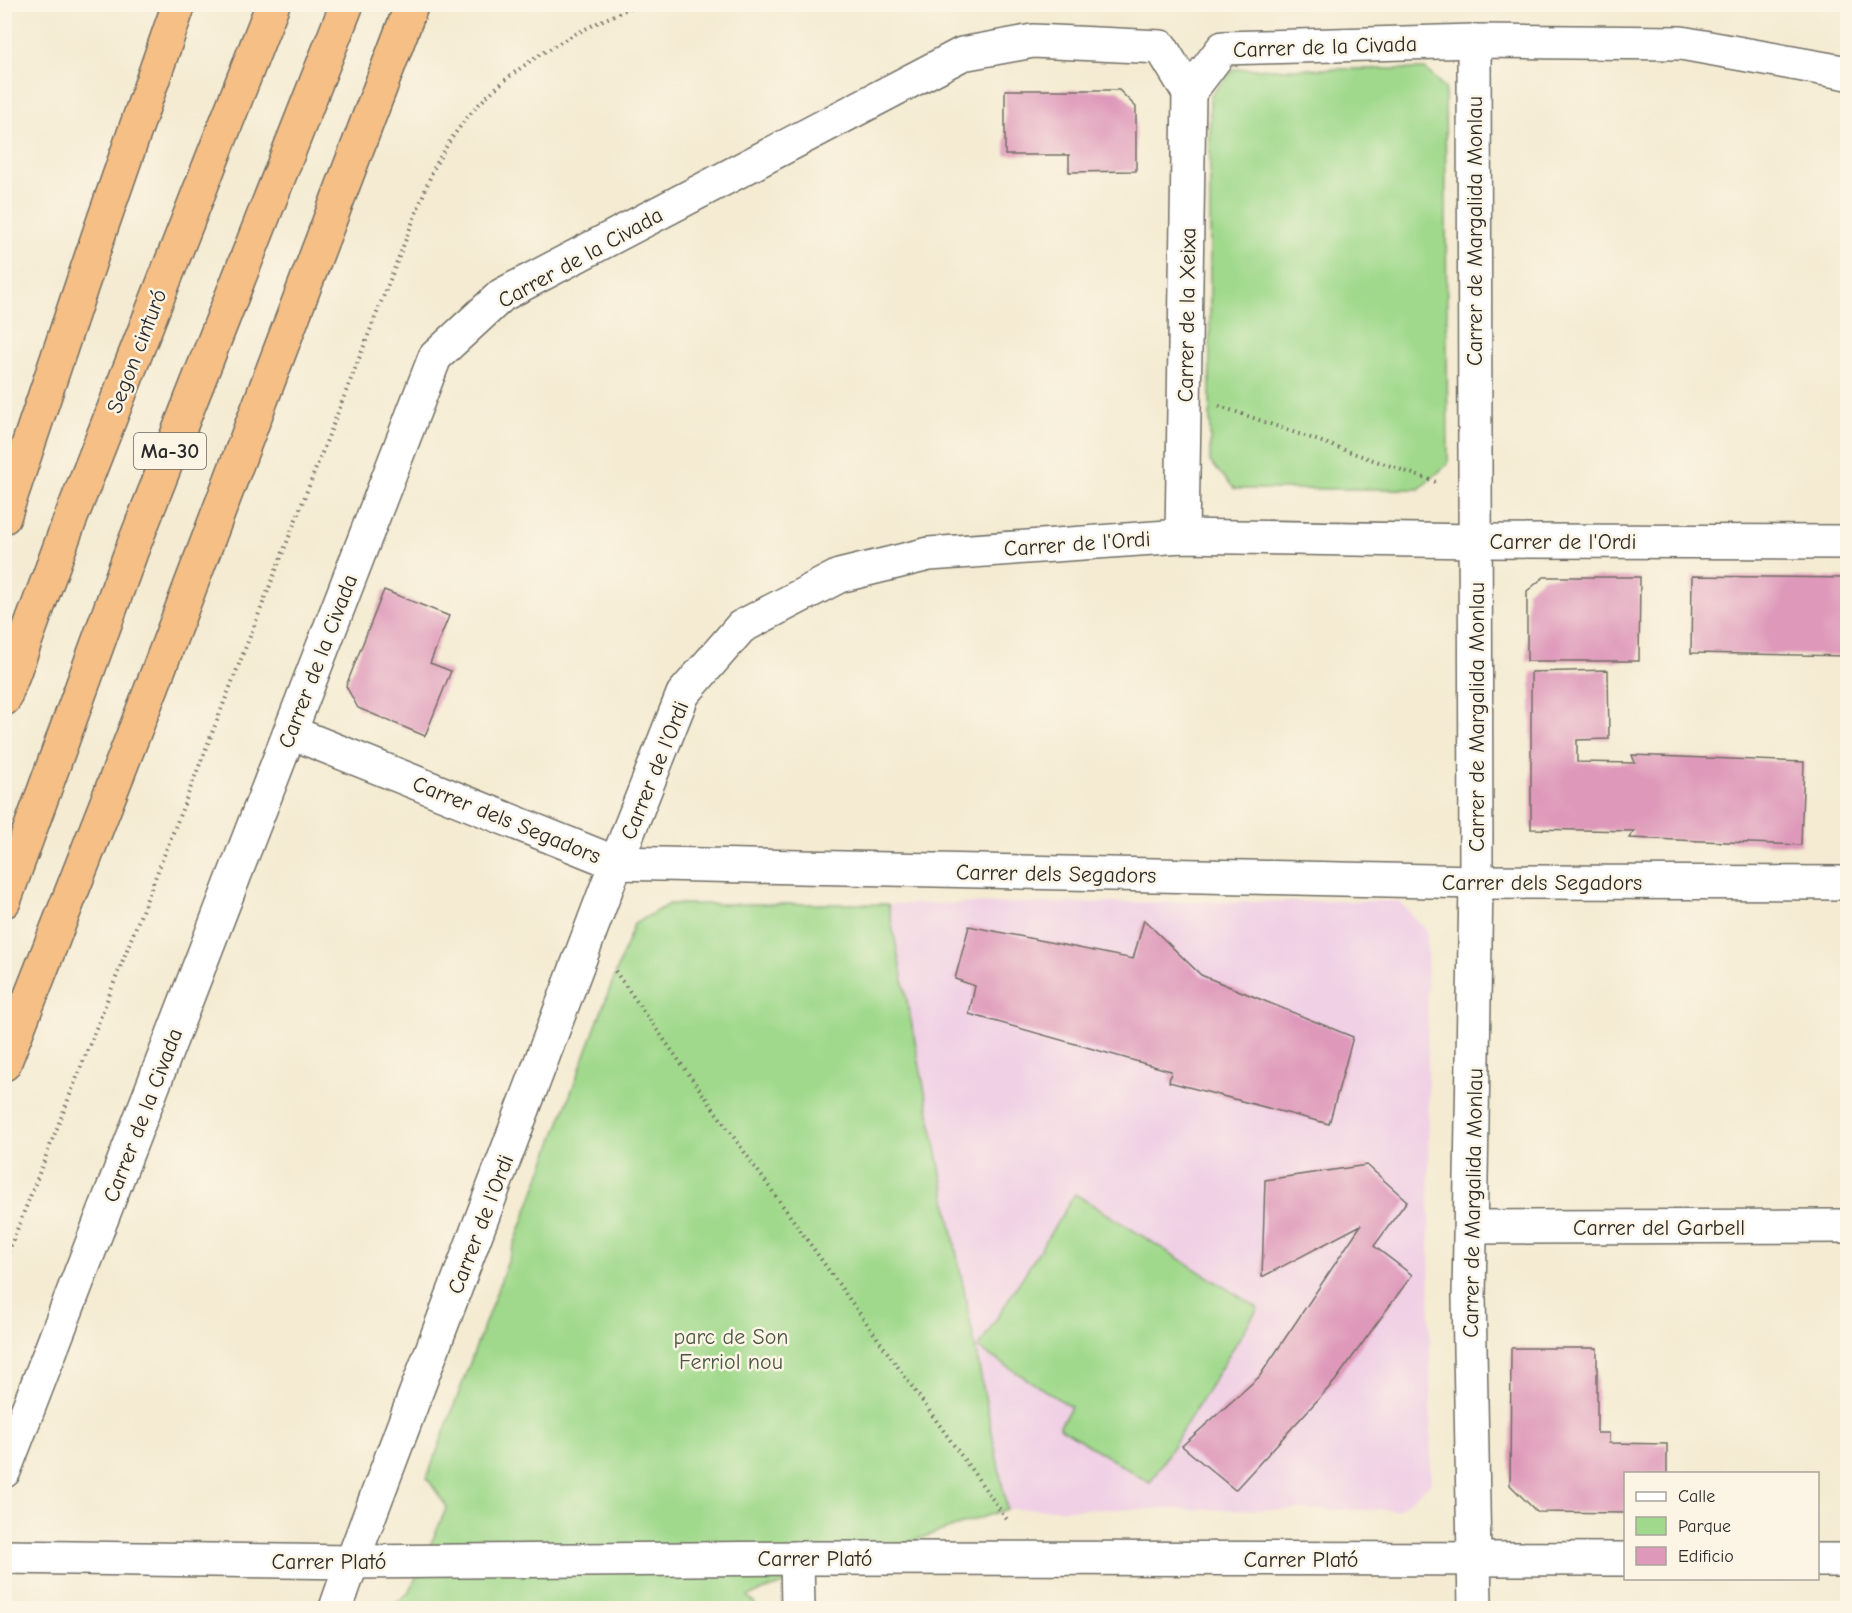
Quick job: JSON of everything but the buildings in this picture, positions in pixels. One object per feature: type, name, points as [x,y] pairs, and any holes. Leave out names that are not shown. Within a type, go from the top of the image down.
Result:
[{"type":"highway","points":[[4,517],[179,4]]},
{"type":"highway","name":"Segon cinturó","points":[[4,699],[65,533],[273,4]]},
{"type":"highway","name":"Ma-30","points":[[4,902],[131,552],[347,4]]},
{"type":"highway","points":[[4,1064],[160,665],[412,4]]},
{"type":"street","name":"Carrer de la Civada","points":[[4,1471],[435,357],[502,295],[962,54],[1033,41],[1161,47],[1189,93],[1223,48],[1473,41],[1681,43],[1848,73]]},
{"type":"street","name":"Carrer de Margalida Monlau","points":[[1473,41],[1476,882],[1469,1297],[1475,1608]]},
{"type":"street","name":"Carrer de la Xeixa","points":[[1182,536],[1189,93]]},
{"type":"street","name":"Carrer de l'Ordi","points":[[336,1608],[589,934],[683,694],[741,627],[839,576],[929,554],[1182,536],[1476,541],[1848,542]]},
{"type":"street","name":"Carrer dels Segadors","points":[[290,732],[616,863],[1476,882],[1848,883]]},
{"type":"street","name":"Carrer del Garbell","points":[[1471,1227],[1848,1226]]},
{"type":"street","name":"Carrer Plató","points":[[4,1557],[352,1562],[797,1558],[1624,1559]]},
{"type":"street","points":[[797,1558],[798,1608]]},
{"type":"street","points":[[1819,1560],[1848,1560]]},
{"type":"path","points":[[4,1263],[433,170],[450,140],[472,111],[506,80],[549,49],[590,25],[632,6],[642,4]]},
{"type":"path","points":[[1184,394],[1475,495]]},
{"type":"path","points":[[589,934],[1035,1558]]},
{"type":"shaded area","points":[[1399,901],[1427,931],[1431,1483],[1398,1510],[1007,1509],[888,904]]},
{"type":"green space","points":[[1234,69],[1425,69],[1445,88],[1448,464],[1419,489],[1235,489],[1210,462],[1210,96]]},
{"type":"green space","name":"parc de Son Ferriol nou","points":[[669,904],[888,904],[1007,1509],[748,1596],[758,1608],[388,1608],[409,1593],[447,1507],[427,1478],[634,924]]},
{"type":"green space","points":[[1075,1194],[1258,1308],[1150,1483],[1059,1427],[1071,1407],[978,1348]]}]
